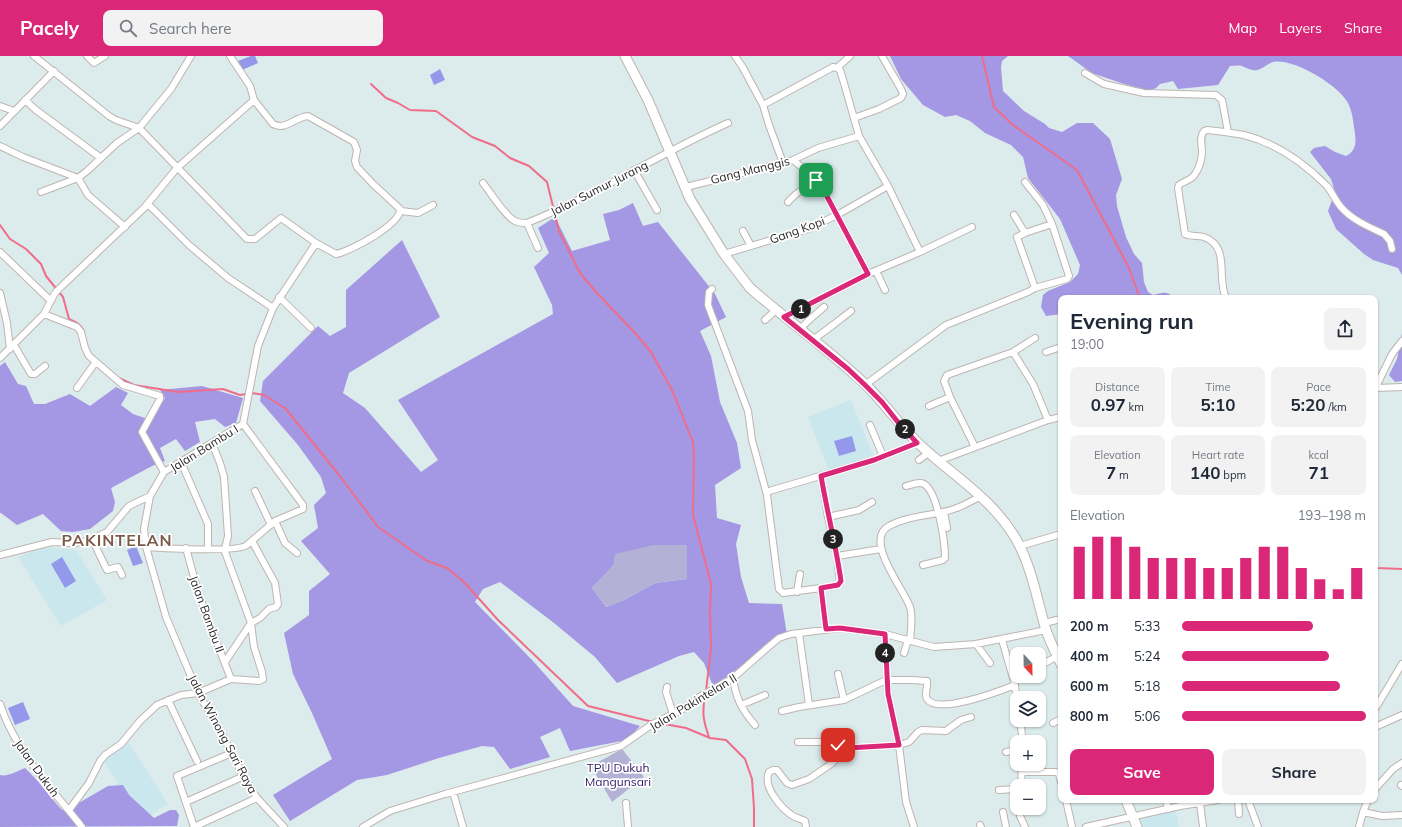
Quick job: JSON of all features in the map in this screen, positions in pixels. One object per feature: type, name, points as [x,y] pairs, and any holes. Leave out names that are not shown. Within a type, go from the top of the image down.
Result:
[{"type":"main road","points":[[625,56],[648,100],[690,199],[724,254],[750,288],[865,385],[882,402],[917,443],[938,462],[981,496],[1002,519],[1020,546],[1026,560],[1045,627],[1058,658]]},
{"type":"main road","points":[[1127,803],[1137,827]]},
{"type":"street","points":[[87,56],[94,63],[105,56]]},
{"type":"street","points":[[41,192],[78,178],[117,143],[139,128],[171,89],[191,56]]},
{"type":"street","points":[[239,56],[231,58],[250,86],[254,100],[273,124],[282,127],[303,116],[308,116],[350,139],[356,145],[355,161],[357,167],[399,207],[401,211]]},
{"type":"street","points":[[735,56],[763,105],[768,125],[782,163]]},
{"type":"street","points":[[763,105],[833,68],[837,68],[850,56]]},
{"type":"street","points":[[854,118],[879,109],[901,98],[903,94],[882,56]]},
{"type":"street","points":[[38,57],[109,116],[139,128],[247,239],[255,239],[281,218],[333,254],[341,253],[382,231],[401,211]]},
{"type":"street","points":[[837,68],[840,70],[859,136],[888,186],[920,252]]},
{"type":"street","points":[[0,126],[54,71]]},
{"type":"street","points":[[1085,73],[1104,84],[1144,93],[1216,95],[1222,100],[1228,132]]},
{"type":"street","points":[[25,100],[36,110],[101,158]]},
{"type":"street","points":[[0,358],[44,314],[55,293],[63,284],[148,204],[177,168],[254,100]]},
{"type":"street","points":[[0,106],[14,111]]},
{"type":"street","name":"Jalan Sumur Jurang","points":[[527,223],[548,215],[701,135],[728,123]]},
{"type":"street","points":[[1225,295],[1222,281],[1222,261],[1219,250],[1216,245],[1204,237],[1188,236],[1186,234],[1178,188],[1179,185],[1192,178],[1195,174],[1201,158],[1202,151],[1200,142],[1204,130],[1228,132],[1257,139],[1290,155],[1327,187],[1341,207],[1357,220],[1388,237],[1392,249]]},
{"type":"street","name":"Gang Manggis","points":[[686,187],[793,160],[818,148],[859,136]]},
{"type":"street","points":[[0,146],[23,157],[78,178],[88,195],[125,227]]},
{"type":"street","points":[[793,160],[811,175],[822,187],[868,274]]},
{"type":"street","points":[[634,170],[657,210]]},
{"type":"street","points":[[865,385],[946,325],[1035,288],[1067,279],[1069,276],[1052,224],[1043,205],[1025,182]]},
{"type":"street","points":[[483,183],[513,220],[519,223],[527,223],[538,248]]},
{"type":"street","name":"Gang Kopi","points":[[724,254],[808,229],[837,215],[888,186]]},
{"type":"street","points":[[788,202],[803,188],[822,187]]},
{"type":"street","points":[[148,204],[189,245],[228,278],[273,308]]},
{"type":"street","points":[[401,211],[418,213],[433,205]]},
{"type":"street","points":[[1014,215],[1024,233]]},
{"type":"street","points":[[1035,288],[1017,237],[1024,233],[1052,224]]},
{"type":"street","points":[[784,317],[868,274],[920,252],[972,227]]},
{"type":"street","points":[[743,231],[751,246]]},
{"type":"street","points":[[243,424],[258,346],[273,308],[316,243]]},
{"type":"street","points":[[0,252],[51,301]]},
{"type":"street","points":[[876,271],[886,290]]},
{"type":"street","points":[[712,289],[709,292],[708,305],[748,411],[752,440],[766,492],[779,589],[783,593],[821,588],[838,585],[840,583],[837,556],[821,476]]},
{"type":"street","points":[[0,293],[12,347],[31,374],[35,374],[45,366]]},
{"type":"street","points":[[279,297],[311,328]]},
{"type":"street","points":[[800,329],[824,307]]},
{"type":"street","points":[[766,320],[776,310]]},
{"type":"street","points":[[813,340],[851,311]]},
{"type":"street","points":[[44,314],[80,329],[87,354],[94,363],[123,385],[160,396],[160,399],[142,432],[164,472]]},
{"type":"street","points":[[975,447],[950,397],[944,381],[947,375],[1013,352],[1035,338]]},
{"type":"street","points":[[1378,383],[1392,354],[1402,341]]},
{"type":"street","points":[[1046,352],[1058,348]]},
{"type":"street","points":[[1013,352],[1033,384],[1048,420]]},
{"type":"street","points":[[77,388],[94,363]]},
{"type":"street","points":[[1378,389],[1402,387]]},
{"type":"street","points":[[928,406],[950,397]]},
{"type":"street","points":[[938,462],[1048,420],[1058,418]]},
{"type":"street","name":"Jalan Bambu I","points":[[150,496],[164,472],[243,424],[303,505],[303,509],[273,523]]},
{"type":"street","points":[[870,425],[883,456]]},
{"type":"street","points":[[69,810],[89,783],[100,761],[105,755],[121,744],[140,721],[157,705],[182,695],[198,693],[231,679],[260,681],[263,679],[254,647],[251,623],[224,549],[228,536],[224,477],[220,462],[212,443]]},
{"type":"street","points":[[766,492],[883,456],[917,443]]},
{"type":"street","points":[[919,460],[928,453]]},
{"type":"street","points":[[181,462],[208,524],[208,549]]},
{"type":"street","points":[[906,486],[920,483],[925,485],[934,497],[947,528]]},
{"type":"street","points":[[255,491],[285,543],[297,553]]},
{"type":"street","points":[[0,554],[52,542],[70,543],[83,542],[92,539],[107,532],[129,506],[150,496]]},
{"type":"street","name":"Jalan Winong Sari Raya","points":[[150,496],[144,529],[146,547],[166,617],[198,693],[244,776],[257,798],[284,827]]},
{"type":"street","points":[[904,653],[909,640],[912,615],[910,606],[890,570],[881,549],[880,538],[883,531],[889,526],[906,520],[961,507],[981,496]]},
{"type":"street","points":[[828,517],[859,510],[872,502]]},
{"type":"street","points":[[923,565],[943,560],[945,558],[941,512]]},
{"type":"street","points":[[146,547],[208,549],[242,548],[273,523]]},
{"type":"street","points":[[1020,546],[1058,535]]},
{"type":"street","points":[[92,539],[107,570],[118,567],[122,575]]},
{"type":"street","points":[[225,662],[251,623],[260,618],[269,609],[276,607],[278,604],[275,583],[252,541]]},
{"type":"street","name":"Jalan Bambu II","points":[[186,548],[194,581],[216,644],[231,679]]},
{"type":"street","points":[[837,556],[881,549]]},
{"type":"street","points":[[797,592],[800,574]]},
{"type":"street","points":[[821,588],[826,629]]},
{"type":"street","name":"Jalan Pakintelan II","points":[[363,827],[390,812],[453,792],[621,746],[651,725],[685,708],[701,696],[733,678],[780,638],[791,634],[840,628],[885,634],[934,647],[976,644],[1002,640],[1045,627],[1058,620]]},
{"type":"street","points":[[799,633],[809,705]]},
{"type":"street","points":[[885,634],[886,680],[899,745],[906,802],[914,827]]},
{"type":"street","points":[[1002,640],[1016,691]]},
{"type":"street","points":[[976,644],[990,663]]},
{"type":"street","points":[[1046,664],[1058,660]]},
{"type":"street","points":[[1378,704],[1402,664]]},
{"type":"street","points":[[838,674],[844,700]]},
{"type":"street","points":[[733,678],[741,706],[756,725]]},
{"type":"street","points":[[782,711],[844,700],[886,680],[926,681],[928,682],[926,696],[928,700],[935,703],[945,704],[953,704],[990,695],[1015,685]]},
{"type":"street","points":[[667,687],[666,692],[673,714]]},
{"type":"street","points":[[741,706],[766,695]]},
{"type":"street","points":[[168,700],[197,761]]},
{"type":"street","name":"Jalan Dukuh","points":[[0,704],[3,723],[34,766],[82,827]]},
{"type":"street","points":[[1378,726],[1402,715]]},
{"type":"street","points":[[798,742],[821,742],[848,748],[899,745],[909,742],[918,732],[922,730],[946,732],[961,720],[971,717]]},
{"type":"street","points":[[1053,723],[1058,720]]},
{"type":"street","points":[[806,827],[805,821],[795,818],[780,805],[770,788],[768,779],[769,772],[777,770],[787,783],[794,785],[819,773],[848,748]]},
{"type":"street","points":[[1006,752],[1010,751]]},
{"type":"street","points":[[232,753],[177,776],[194,827],[257,798]]},
{"type":"street","points":[[1378,786],[1393,769],[1402,763]]},
{"type":"street","points":[[1022,779],[1022,772],[1056,772],[1058,773]]},
{"type":"street","points":[[186,802],[244,776]]},
{"type":"street","points":[[999,790],[1010,789]]},
{"type":"street","points":[[453,792],[463,827]]},
{"type":"street","points":[[626,803],[628,827]]},
{"type":"street","points":[[1067,803],[1072,827]]},
{"type":"street","points":[[1167,803],[1168,809]]},
{"type":"street","points":[[1086,827],[1168,809],[1179,803],[1200,803],[1203,827]]},
{"type":"street","points":[[1238,803],[1239,814]]},
{"type":"street","points":[[1249,803],[1258,827]]},
{"type":"street","points":[[1359,827],[1367,803]]},
{"type":"street","points":[[1003,812],[1006,827]]},
{"type":"street","points":[[1363,812],[1382,816],[1402,815]]},
{"type":"street","points":[[1020,815],[1025,827]]},
{"type":"shaded area","points":[[255,56],[258,63],[242,70],[238,61]]},
{"type":"shaded area","points":[[890,56],[1008,56],[1002,61],[1001,67],[1003,91],[1024,111],[1049,128],[1062,132],[1077,123],[1093,123],[1110,139],[1122,179],[1116,195],[1117,206],[1126,237],[1134,254],[1142,263],[1144,282],[1148,292],[1153,295],[1058,295],[1058,314],[1046,316],[1041,307],[1043,295],[1048,291],[1070,282],[1078,274],[1080,265],[1060,219],[1028,178],[1023,157],[1011,145],[985,133],[970,121],[956,115],[945,117],[923,105],[901,79]]},
{"type":"shaded area","points":[[1068,56],[1402,56],[1402,275],[1398,268],[1373,260],[1364,254],[1336,229],[1328,211],[1335,192],[1331,179],[1310,152],[1314,148],[1325,146],[1346,156],[1353,151],[1356,140],[1352,115],[1348,103],[1335,88],[1315,74],[1292,64],[1282,62],[1273,62],[1257,70],[1251,70],[1240,66],[1230,66],[1218,85],[1178,89],[1173,81],[1160,84],[1151,90],[1146,90],[1092,73]]},
{"type":"shaded area","points":[[440,69],[445,80],[434,85],[430,75]]},
{"type":"shaded area","points":[[633,203],[643,226],[658,222],[715,294],[726,317],[700,331],[711,356],[720,402],[737,443],[741,468],[715,485],[717,518],[741,525],[736,544],[741,577],[749,603],[782,604],[787,635],[713,686],[704,663],[694,652],[679,656],[617,683],[595,657],[554,623],[500,582],[483,589],[475,602],[533,661],[573,706],[640,726],[627,740],[570,751],[560,728],[540,737],[550,757],[510,769],[494,747],[482,746],[387,775],[357,780],[290,821],[273,795],[332,759],[293,674],[284,633],[309,615],[309,591],[330,574],[301,541],[318,528],[314,505],[326,493],[321,477],[298,445],[260,401],[263,381],[318,326],[330,336],[346,327],[346,290],[402,240],[440,317],[349,373],[343,393],[365,408],[421,472],[438,460],[398,400],[553,314],[552,305],[534,267],[549,253],[538,228],[555,217],[572,251],[610,240],[603,214],[619,210]],"holes":[[[674,545],[687,545],[686,579],[655,583],[624,600],[606,607],[592,588],[613,566]]]},
{"type":"shaded area","points":[[1162,293],[1171,295],[1153,295]]},
{"type":"shaded area","points":[[1402,333],[1402,381],[1395,382],[1389,375],[1397,359]]},
{"type":"shaded area","points":[[5,362],[18,384],[26,386],[34,404],[45,404],[70,394],[90,406],[116,387],[128,393],[121,405],[133,414],[151,420],[165,398],[160,390],[202,386],[243,398],[236,423],[225,427],[215,419],[195,422],[200,442],[185,451],[176,439],[160,448],[165,461],[152,466],[111,488],[115,502],[113,511],[90,529],[73,532],[61,531],[43,514],[17,525],[0,513],[0,366]]},
{"type":"shaded area","points":[[851,400],[873,455],[830,473],[808,417]]},
{"type":"shaded area","points":[[852,436],[856,451],[839,456],[834,441]]},
{"type":"shaded area","points":[[136,546],[143,563],[133,566],[127,550]]},
{"type":"shaded area","points":[[43,547],[76,550],[107,600],[61,626],[18,557]]},
{"type":"shaded area","points":[[62,557],[76,581],[65,588],[51,564]]},
{"type":"shaded area","points":[[23,702],[30,719],[15,725],[8,708]]},
{"type":"shaded area","points":[[129,743],[168,804],[141,821],[103,760]]},
{"type":"shaded area","points":[[25,768],[62,810],[77,804],[108,786],[123,785],[129,795],[154,818],[170,810],[176,810],[179,815],[177,826],[0,827],[0,775],[9,774]]},
{"type":"shaded area","points":[[1176,810],[1179,827],[1141,827],[1139,817]]},
{"type":"green space","points":[[654,545],[687,545],[687,579],[655,583],[624,600],[606,607],[592,588],[613,566],[615,554]]},
{"type":"green space","name":"TPU Dukuh Mangunsari","points":[[622,749],[644,777],[612,802],[591,766]]},
{"type":"waterway","points":[[982,56],[994,107],[1013,125],[1077,170],[1128,266],[1139,295]]},
{"type":"waterway","points":[[371,84],[386,98],[410,110],[436,111],[472,137],[495,146],[510,158],[529,166],[547,182],[559,231],[580,273],[651,352],[672,390],[693,442],[693,515],[711,584],[711,648],[706,691]]},
{"type":"waterway","points":[[0,225],[10,239],[26,249],[41,264],[46,276],[63,297],[69,319],[80,326],[84,333]]},
{"type":"waterway","points":[[119,378],[134,385],[178,392],[223,389],[240,395],[252,393],[264,395],[285,408],[339,475],[378,527],[427,561],[447,568],[464,582],[498,620],[588,706],[653,722]]},
{"type":"waterway","points":[[1378,568],[1402,569]]},
{"type":"waterway","points":[[705,695],[704,716],[705,726],[709,737]]},
{"type":"waterway","points":[[659,723],[686,728],[710,738],[726,740],[745,759],[752,779],[754,827]]},
{"type":"district","name":"PAKINTELAN","points":[[117,540]]},
{"type":"route","points":[[816,180],[822,187],[868,274],[784,317],[848,369],[865,385],[882,402],[917,443],[874,460],[821,476],[841,581],[838,585],[821,588],[826,629],[840,628],[885,634],[886,680],[899,745],[848,748],[838,745]]}]
